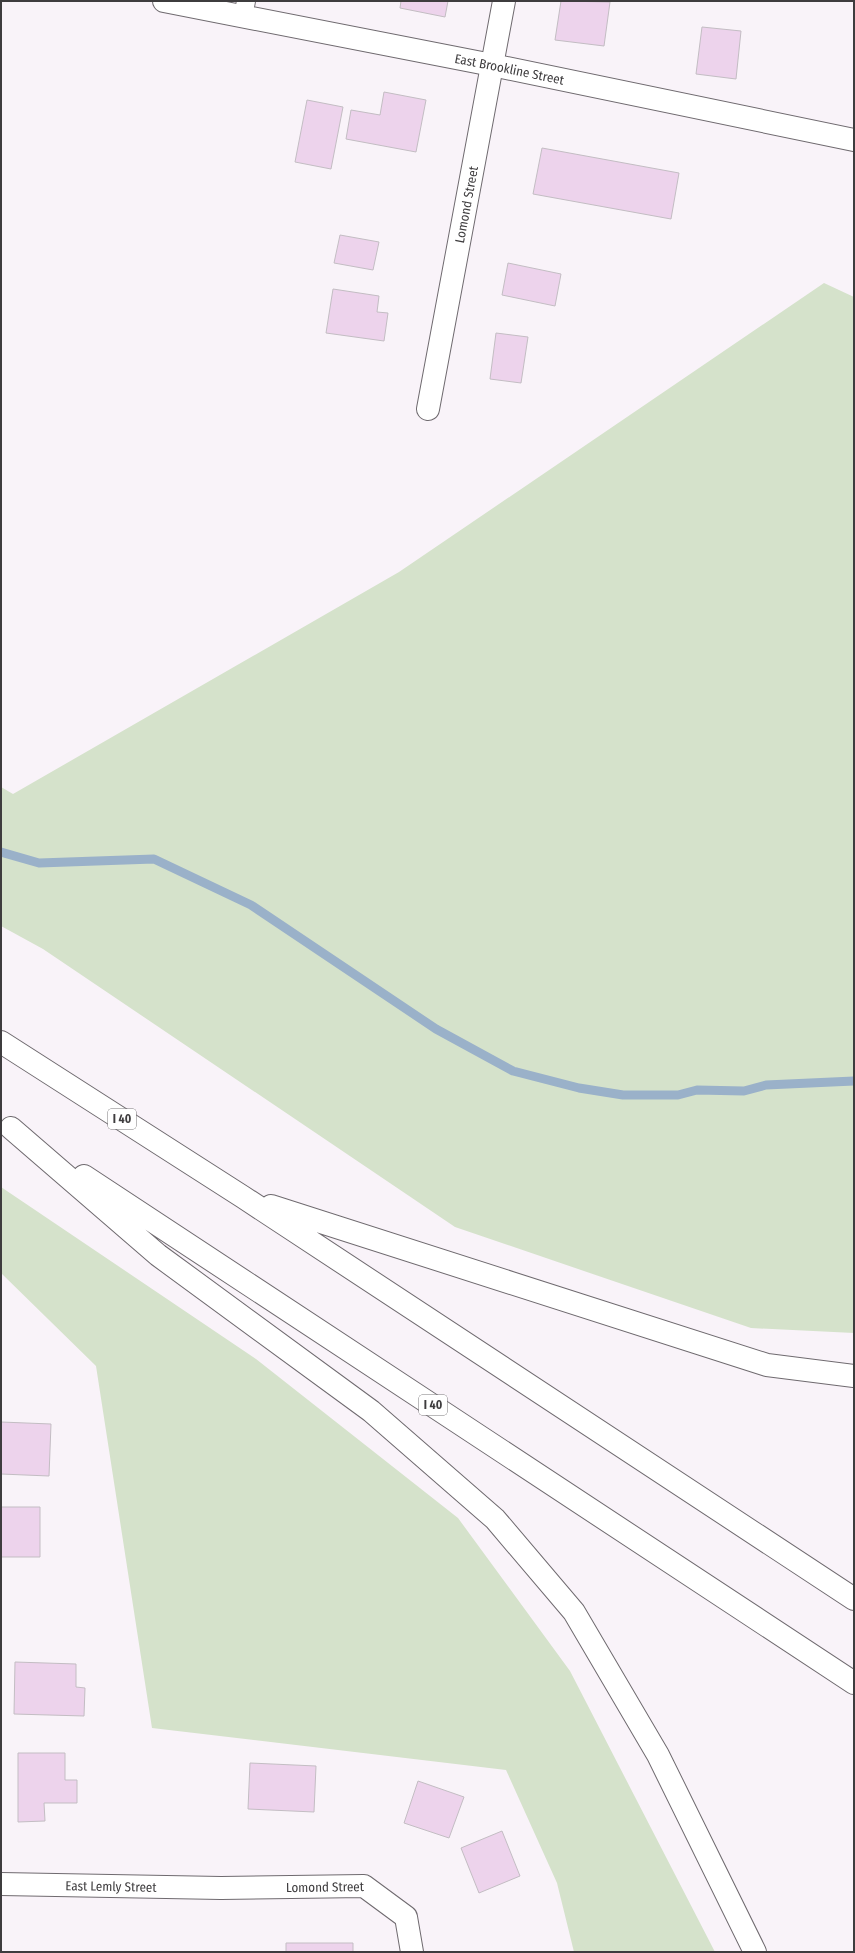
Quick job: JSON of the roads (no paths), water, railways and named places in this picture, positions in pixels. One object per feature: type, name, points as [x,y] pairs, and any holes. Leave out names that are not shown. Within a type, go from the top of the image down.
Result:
[{"type":"main road","name":"East Brookline Street","points":[[164,1],[245,9],[492,66],[854,140]]},
{"type":"main road","name":"Lomond Street","points":[[428,409],[504,1]]},
{"type":"main road","name":"I 40","points":[[1,1042],[243,1197],[854,1599]]},
{"type":"main road","name":"I 40","points":[[6,1125],[854,1683]]},
{"type":"main road","points":[[6,1125],[158,1255],[371,1411],[495,1519],[578,1619],[658,1755],[755,1952]]},
{"type":"main road","points":[[243,1197],[767,1365],[854,1376]]},
{"type":"main road","name":"East Lemly Street","points":[[1,1884],[221,1888]]},
{"type":"main road","name":"Lomond Street","points":[[221,1888],[364,1886],[406,1917],[412,1952]]},
{"type":"waterway","points":[[1,852],[39,863],[154,859],[251,905],[436,1029],[513,1071],[579,1088],[623,1095],[678,1095],[697,1090],[744,1091],[766,1085],[854,1081]]}]
